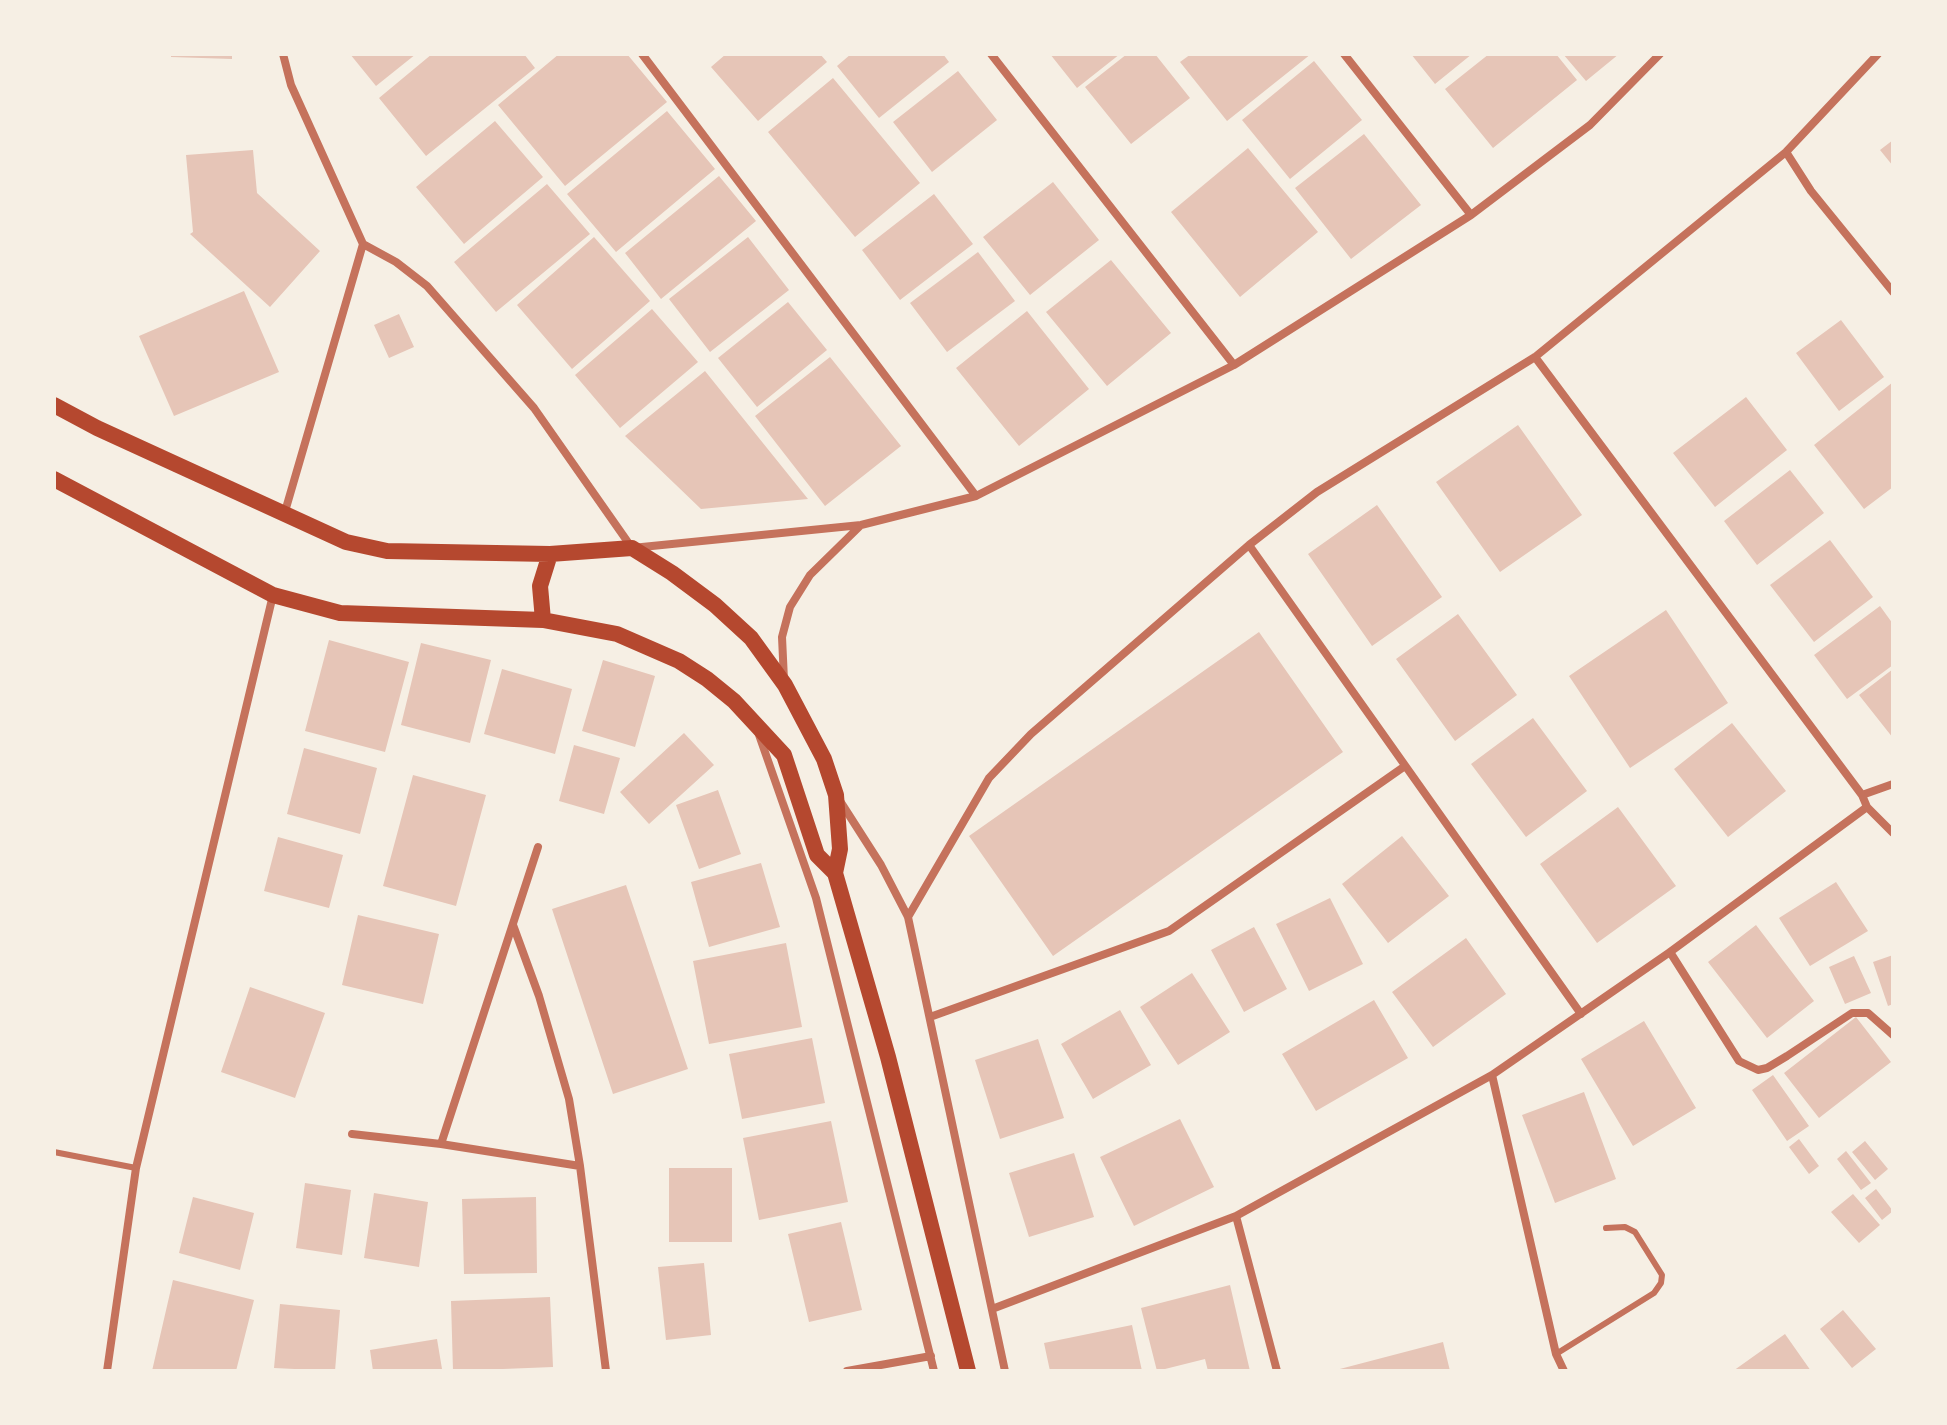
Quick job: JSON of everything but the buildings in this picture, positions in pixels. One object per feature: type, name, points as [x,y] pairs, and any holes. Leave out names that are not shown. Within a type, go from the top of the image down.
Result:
[{"type":"main road","points":[[54,405],[97,428],[346,542],[387,551],[550,554],[632,548],[715,605],[751,638],[785,685],[824,759],[836,795],[840,849],[835,873],[888,1057],[968,1371]]},
{"type":"main road","points":[[54,479],[273,595],[340,613],[543,620],[617,634],[679,661],[707,679],[754,720],[784,755],[817,855],[835,873]]},
{"type":"main road","points":[[543,620],[540,586],[550,554]]},
{"type":"street","points":[[283,54],[291,85],[363,244],[396,262],[427,286],[541,417],[632,548],[861,525],[976,496],[1234,365],[1471,215],[1590,125],[1660,54]]},
{"type":"street","points":[[642,54],[976,496]]},
{"type":"street","points":[[991,54],[1234,365]]},
{"type":"street","points":[[1344,54],[1471,215]]},
{"type":"street","points":[[908,917],[989,778],[1031,734],[1249,545],[1317,492],[1535,357],[1786,152],[1878,54]]},
{"type":"street","points":[[1786,152],[1811,191],[1893,292]]},
{"type":"street","points":[[284,515],[363,244]]},
{"type":"street","points":[[1535,357],[1862,795],[1867,807],[1893,833]]},
{"type":"street","points":[[785,685],[782,637],[790,607],[810,575],[861,525]]},
{"type":"street","points":[[1249,545],[1581,1014]]},
{"type":"street","points":[[107,1371],[136,1168],[273,595]]},
{"type":"street","points":[[754,720],[816,898],[934,1371]]},
{"type":"street","points":[[930,1017],[1169,931],[1405,766]]},
{"type":"street","points":[[1862,795],[1893,784]]},
{"type":"street","points":[[836,795],[881,865],[908,917],[1005,1371]]},
{"type":"street","points":[[992,1309],[1236,1216],[1492,1075],[1670,952],[1867,807]]},
{"type":"street","points":[[441,1144],[538,847]]},
{"type":"street","points":[[512,925],[539,996],[569,1099],[606,1371]]},
{"type":"street","points":[[1670,952],[1739,1061],[1758,1070],[1787,1056],[1852,1013],[1868,1013],[1893,1035]]},
{"type":"street","points":[[1492,1075],[1556,1354],[1564,1371]]},
{"type":"street","points":[[352,1134],[441,1144],[580,1166]]},
{"type":"street","points":[[1236,1216],[1277,1371]]},
{"type":"street","points":[[847,1371],[931,1356]]},
{"type":"lane","points":[[54,1152],[136,1168]]},
{"type":"lane","points":[[1556,1354],[1654,1293],[1661,1283],[1662,1275],[1635,1232],[1625,1227],[1606,1228]]}]
